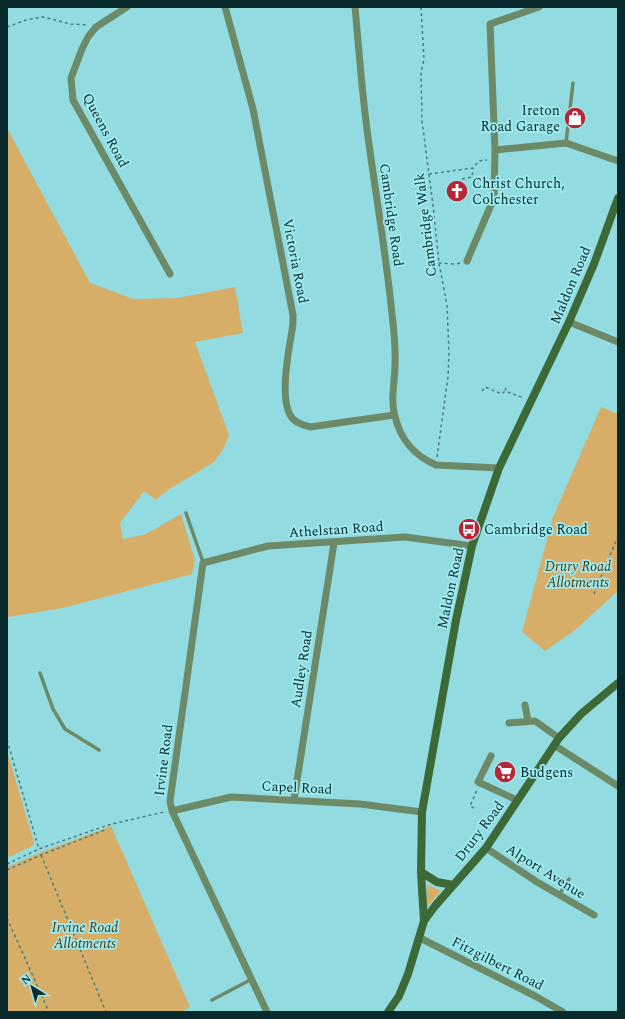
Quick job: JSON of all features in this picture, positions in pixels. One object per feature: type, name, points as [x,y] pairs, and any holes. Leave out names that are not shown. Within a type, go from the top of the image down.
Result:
[{"type":"main road","name":"Maldon Road","points":[[424,921],[420,843],[422,812],[456,620],[472,546],[499,468],[569,322],[594,264],[617,202]]},
{"type":"main road","name":"Drury Road","points":[[424,921],[486,848],[557,741],[581,714],[618,683]]},
{"type":"main road","points":[[421,872],[437,882],[453,886]]},
{"type":"main road","points":[[388,1012],[399,996],[408,974],[424,921]]},
{"type":"street","name":"Queens Road","points":[[127,7],[96,27],[88,37],[71,78],[73,100],[170,274]]},
{"type":"street","name":"Victoria Road","points":[[225,7],[253,109],[292,315],[293,324],[285,383],[288,411],[293,419],[300,424],[310,427],[394,416]]},
{"type":"street","name":"Cambridge Road","points":[[355,7],[366,120],[389,280],[395,336],[393,395],[394,416],[402,436],[409,446],[428,462],[436,465],[499,468]]},
{"type":"street","points":[[467,262],[494,198],[495,150],[490,24],[539,7]]},
{"type":"street","points":[[495,150],[566,143],[618,161]]},
{"type":"street","points":[[569,322],[618,342]]},
{"type":"street","name":"Athelstan Road","points":[[204,563],[268,546],[334,543],[406,537],[472,546]]},
{"type":"street","name":"Audley Road","points":[[294,800],[334,543]]},
{"type":"street","name":"Irvine Road","points":[[204,563],[170,801],[172,811],[267,1012]]},
{"type":"street","points":[[525,705],[528,721]]},
{"type":"street","points":[[509,723],[535,721],[557,741],[618,786]]},
{"type":"street","points":[[491,756],[478,782],[518,800]]},
{"type":"street","name":"Capel Road","points":[[172,811],[231,797],[360,804],[422,812]]},
{"type":"street","name":"Alport Avenue","points":[[486,848],[537,882],[594,915]]},
{"type":"street","name":"Fitzgilbert Road","points":[[420,938],[536,996],[564,1012]]},
{"type":"lane","points":[[566,143],[573,83]]},
{"type":"lane","points":[[186,513],[204,563]]},
{"type":"lane","points":[[40,673],[53,710],[66,728],[99,750]]},
{"type":"lane","points":[[559,895],[569,879]]},
{"type":"lane","points":[[212,1000],[252,979]]},
{"type":"path","name":"Cambridge Walk","points":[[422,7],[424,59],[421,73],[422,121],[439,263],[446,305],[449,353],[448,377],[436,465]]},
{"type":"path","points":[[7,27],[26,20],[43,17],[70,24],[85,24],[96,27]]},
{"type":"path","points":[[462,179],[472,177],[473,168],[479,161],[495,159]]},
{"type":"path","points":[[429,174],[473,168]]},
{"type":"path","points":[[439,263],[456,264],[467,262]]},
{"type":"path","points":[[482,391],[485,387],[502,394],[506,388]]},
{"type":"path","points":[[505,391],[531,402]]},
{"type":"path","points":[[594,594],[618,536]]},
{"type":"path","points":[[7,740],[39,850]]},
{"type":"path","points":[[474,808],[470,806],[480,783]]},
{"type":"path","points":[[7,864],[39,850],[108,825],[172,811]]},
{"type":"path","points":[[7,870],[105,830]]},
{"type":"path","points":[[42,855],[106,1012]]},
{"type":"path","points":[[7,918],[49,1012]]},
{"type":"green space","points":[[7,128],[90,283],[134,299],[177,298],[235,287],[243,333],[195,342],[229,435],[224,448],[214,462],[165,492],[156,500],[144,491],[120,523],[123,539],[146,534],[181,514],[195,560],[192,574],[63,608],[8,617],[7,614]]},
{"type":"green space","name":"Drury Road Allotments","points":[[601,407],[618,414],[618,591],[575,630],[545,651],[522,632],[553,517]]},
{"type":"green space","points":[[7,751],[34,845],[7,858]]},
{"type":"green space","name":"Irvine Road Allotments","points":[[111,826],[190,1007],[181,1012],[7,1012],[7,867],[39,853]]},
{"type":"green space","points":[[427,884],[441,891],[427,907]]},
{"type":"place","name":"Ireton Road Garage","points":[[575,118]]},
{"type":"place","name":"Christ Church, Colchester","points":[[457,191]]},
{"type":"place","name":"Cambridge Road","points":[[469,529]]},
{"type":"place","name":"Budgens","points":[[505,772]]}]
